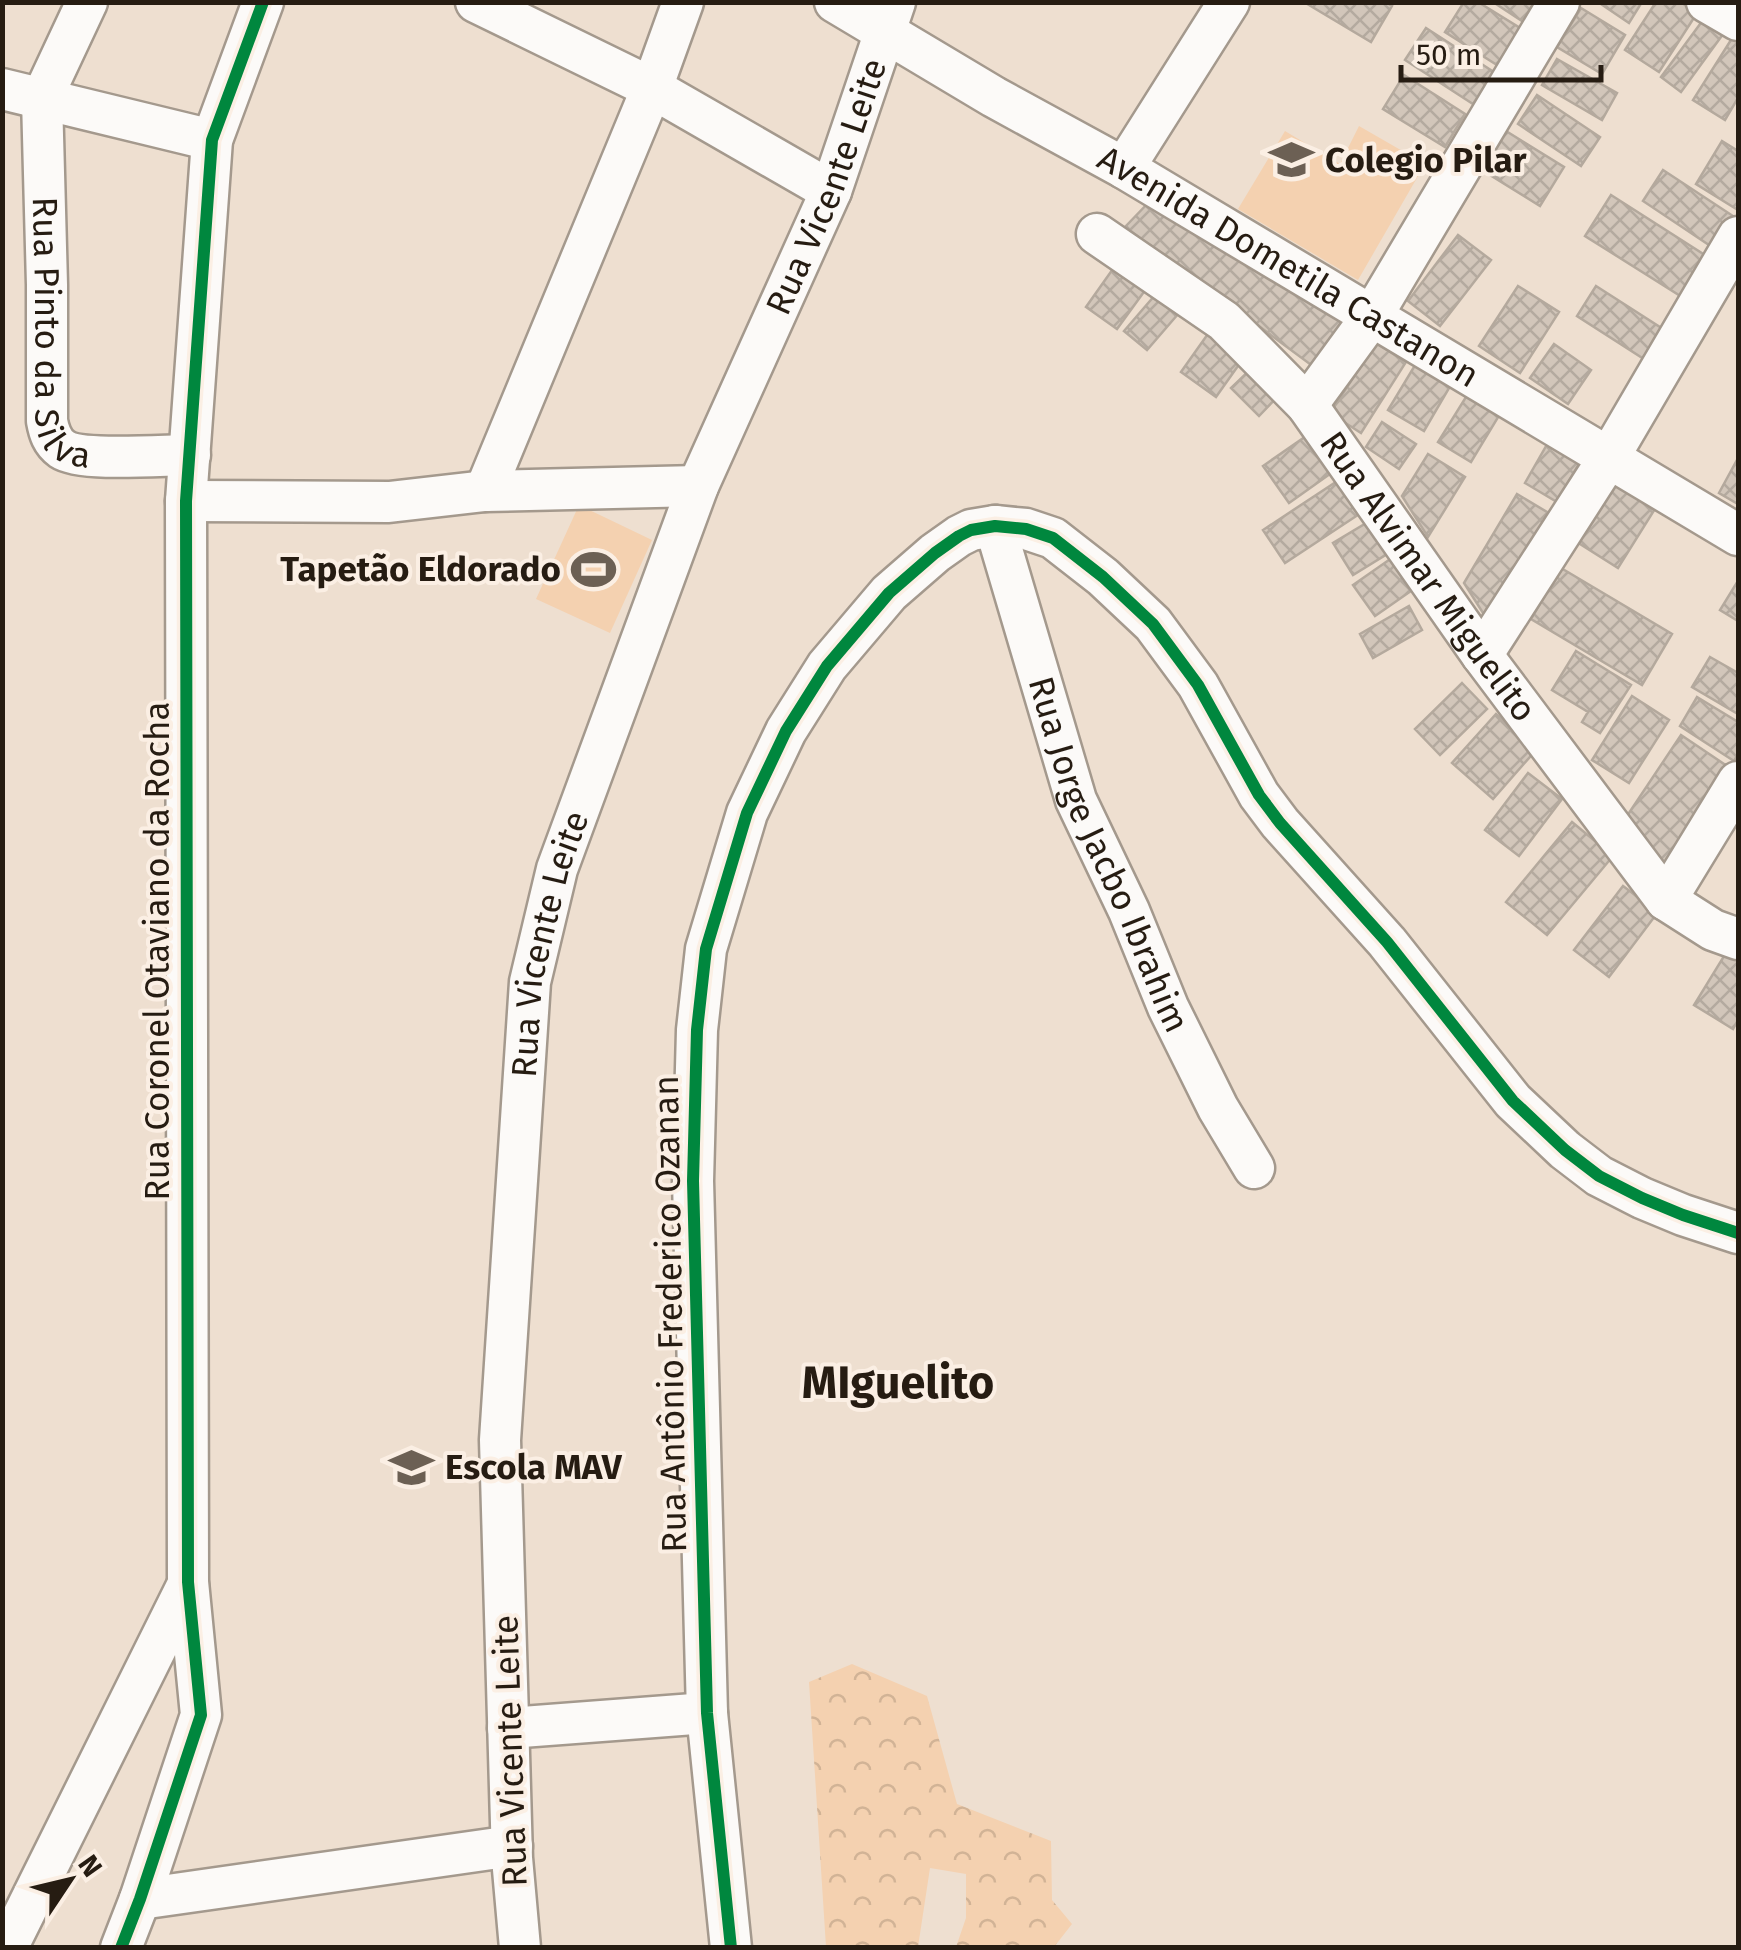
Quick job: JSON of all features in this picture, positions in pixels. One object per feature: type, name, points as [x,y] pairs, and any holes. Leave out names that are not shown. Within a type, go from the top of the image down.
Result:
[{"type":"street","points":[[42,98],[87,2]]},
{"type":"street","name":"Rua Coronel Otaviano da Rocha","points":[[121,1948],[201,1715],[188,1582],[186,501],[212,140],[263,2]]},
{"type":"street","points":[[476,2],[652,88],[831,191]]},
{"type":"street","points":[[485,491],[652,88],[683,2]]},
{"type":"street","name":"Avenida Dometila Castanon","points":[[835,2],[889,17],[994,96],[1124,168],[1738,535]]},
{"type":"street","points":[[1124,168],[1229,2]]},
{"type":"street","points":[[1307,404],[1372,316],[1558,2]]},
{"type":"street","points":[[1706,2],[1738,20]]},
{"type":"street","name":"Rua Vicente Leite","points":[[520,1948],[512,1846],[500,1440],[530,982],[557,870],[698,486],[831,191],[889,17]]},
{"type":"street","points":[[2,89],[212,140]]},
{"type":"street","name":"Rua Pinto da Silva","points":[[42,98],[50,433],[58,446],[86,456],[190,455]]},
{"type":"street","name":"Rua Alvimar Miguelito","points":[[1097,234],[1224,322],[1307,404],[1482,655],[1666,900],[1713,930],[1738,939]]},
{"type":"street","points":[[1482,655],[1608,459],[1738,237]]},
{"type":"street","points":[[186,501],[389,502],[485,491],[698,486]]},
{"type":"street","points":[[995,526],[1026,528],[1054,538],[1153,624],[1198,685],[1258,795],[1302,850],[1387,942],[1513,1101],[1564,1150],[1599,1176],[1642,1198],[1738,1233]]},
{"type":"street","name":"Rua Jorge Jacbo Ibrahim","points":[[995,526],[1076,800],[1168,1007],[1218,1108],[1254,1168]]},
{"type":"street","name":"Rua Antônio Frederico Ozanan","points":[[732,1948],[707,1713],[694,1181],[697,1030],[706,949],[747,813],[786,731],[827,666],[890,593],[935,554],[971,530],[995,526]]},
{"type":"street","points":[[1666,900],[1738,782]]},
{"type":"street","points":[[8,1948],[188,1582]]},
{"type":"street","points":[[508,1728],[707,1713]]},
{"type":"street","points":[[140,1899],[512,1846]]},
{"type":"green space","points":[[1359,126],[1425,164],[1358,280],[1238,209],[1285,131],[1340,164]]},
{"type":"green space","name":"Tapetão Eldorado","points":[[579,505],[652,540],[610,633],[536,599]]},
{"type":"green space","points":[[852,1664],[927,1696],[957,1804],[1051,1841],[1052,1900],[1072,1924],[1054,1947],[956,1947],[966,1918],[966,1874],[930,1868],[918,1947],[826,1947],[809,1682]]},
{"type":"building","points":[[1304,2],[1386,2],[1392,6],[1371,42]]},
{"type":"building","points":[[1464,2],[1478,2],[1520,28],[1497,65],[1445,32]]},
{"type":"building","points":[[1493,2],[1538,2],[1525,23]]},
{"type":"building","points":[[1598,2],[1642,2],[1629,23]]},
{"type":"building","points":[[1656,2],[1681,2],[1697,13],[1659,72],[1625,50]]},
{"type":"building","points":[[1581,8],[1625,35],[1602,74],[1557,47]]},
{"type":"building","points":[[1706,16],[1726,30],[1681,92],[1661,77]]},
{"type":"building","points":[[1426,28],[1494,72],[1473,104],[1405,60]]},
{"type":"building","points":[[1736,32],[1738,98],[1725,120],[1693,100]]},
{"type":"building","points":[[1557,59],[1617,93],[1602,120],[1542,85]]},
{"type":"building","points":[[1404,75],[1465,114],[1445,147],[1383,109]]},
{"type":"building","points":[[1537,95],[1600,137],[1581,166],[1518,124]]},
{"type":"building","points":[[1506,131],[1564,167],[1540,206],[1482,170]]},
{"type":"building","points":[[1722,141],[1738,151],[1738,210],[1696,184]]},
{"type":"building","points":[[1663,170],[1733,216],[1712,247],[1643,201]]},
{"type":"building","points":[[1611,195],[1708,257],[1682,297],[1585,236]]},
{"type":"building","points":[[1151,200],[1349,320],[1318,370],[1125,227]]},
{"type":"building","points":[[1458,235],[1491,260],[1440,326],[1408,301]]},
{"type":"building","points":[[1115,266],[1146,289],[1117,329],[1086,307]]},
{"type":"building","points":[[1518,286],[1559,312],[1520,373],[1479,346]]},
{"type":"building","points":[[1596,286],[1666,331],[1647,361],[1577,316]]},
{"type":"building","points":[[1156,294],[1179,313],[1147,350],[1124,331]]},
{"type":"building","points":[[1210,331],[1245,356],[1216,397],[1181,372]]},
{"type":"building","points":[[1376,343],[1406,362],[1361,433],[1330,413]]},
{"type":"building","points":[[1554,344],[1591,370],[1568,404],[1530,378]]},
{"type":"building","points":[[1417,362],[1452,383],[1424,431],[1388,410]]},
{"type":"building","points":[[1254,366],[1281,393],[1259,416],[1231,388]]},
{"type":"building","points":[[1471,389],[1503,409],[1471,462],[1438,442]]},
{"type":"building","points":[[1382,422],[1416,444],[1399,469],[1366,447]]},
{"type":"building","points":[[1312,432],[1337,469],[1289,503],[1263,466]]},
{"type":"building","points":[[1549,441],[1581,460],[1557,502],[1525,483]]},
{"type":"building","points":[[1428,454],[1465,477],[1428,537],[1402,496]]},
{"type":"building","points":[[1738,458],[1738,504],[1719,493]]},
{"type":"building","points":[[1345,476],[1367,509],[1285,563],[1263,530]]},
{"type":"building","points":[[1617,478],[1658,504],[1618,568],[1577,542]]},
{"type":"building","points":[[1517,494],[1557,518],[1500,611],[1483,613],[1464,583]]},
{"type":"building","points":[[1373,519],[1392,551],[1353,575],[1333,543]]},
{"type":"building","points":[[1399,553],[1421,584],[1375,616],[1353,585]]},
{"type":"building","points":[[1561,568],[1672,634],[1642,685],[1531,619]]},
{"type":"building","points":[[1738,586],[1738,621],[1720,610]]},
{"type":"building","points":[[1409,606],[1422,630],[1373,658],[1360,634]]},
{"type":"building","points":[[1576,651],[1631,685],[1600,733],[1582,722],[1588,712],[1552,690]]},
{"type":"building","points":[[1710,657],[1738,673],[1738,714],[1692,687]]},
{"type":"building","points":[[1462,683],[1487,709],[1440,755],[1415,729]]},
{"type":"building","points":[[1632,696],[1669,720],[1629,783],[1592,760]]},
{"type":"building","points":[[1697,697],[1738,722],[1738,754],[1734,761],[1680,726]]},
{"type":"building","points":[[1496,714],[1536,750],[1493,799],[1452,763]]},
{"type":"building","points":[[1681,735],[1730,768],[1665,866],[1625,819]]},
{"type":"building","points":[[1528,773],[1562,799],[1519,856],[1485,830]]},
{"type":"building","points":[[1572,822],[1613,856],[1547,935],[1506,902]]},
{"type":"building","points":[[1623,886],[1658,912],[1609,977],[1574,950]]},
{"type":"building","points":[[1729,948],[1738,951],[1738,1020],[1733,1029],[1694,1005]]},
{"type":"cycle path","points":[[121,1948],[201,1715],[188,1582],[186,501],[212,140],[263,2]]},
{"type":"cycle path","points":[[731,1948],[707,1713],[693,1181],[697,1030],[706,949],[747,813],[786,731],[827,666],[889,593],[935,553],[971,530],[995,526],[1026,529],[1053,538],[1103,577],[1153,624],[1198,685],[1259,795],[1280,823],[1387,942],[1513,1101],[1599,1176],[1683,1215],[1738,1233]]},
{"type":"place","name":"Colegio Pilar","points":[[1292,160]]},
{"type":"place","name":"Tapetão Eldorado","points":[[594,569]]},
{"type":"place","name":"Escola MAV","points":[[412,1467]]},
{"type":"district","name":"MIguelito","points":[[898,1382]]}]
